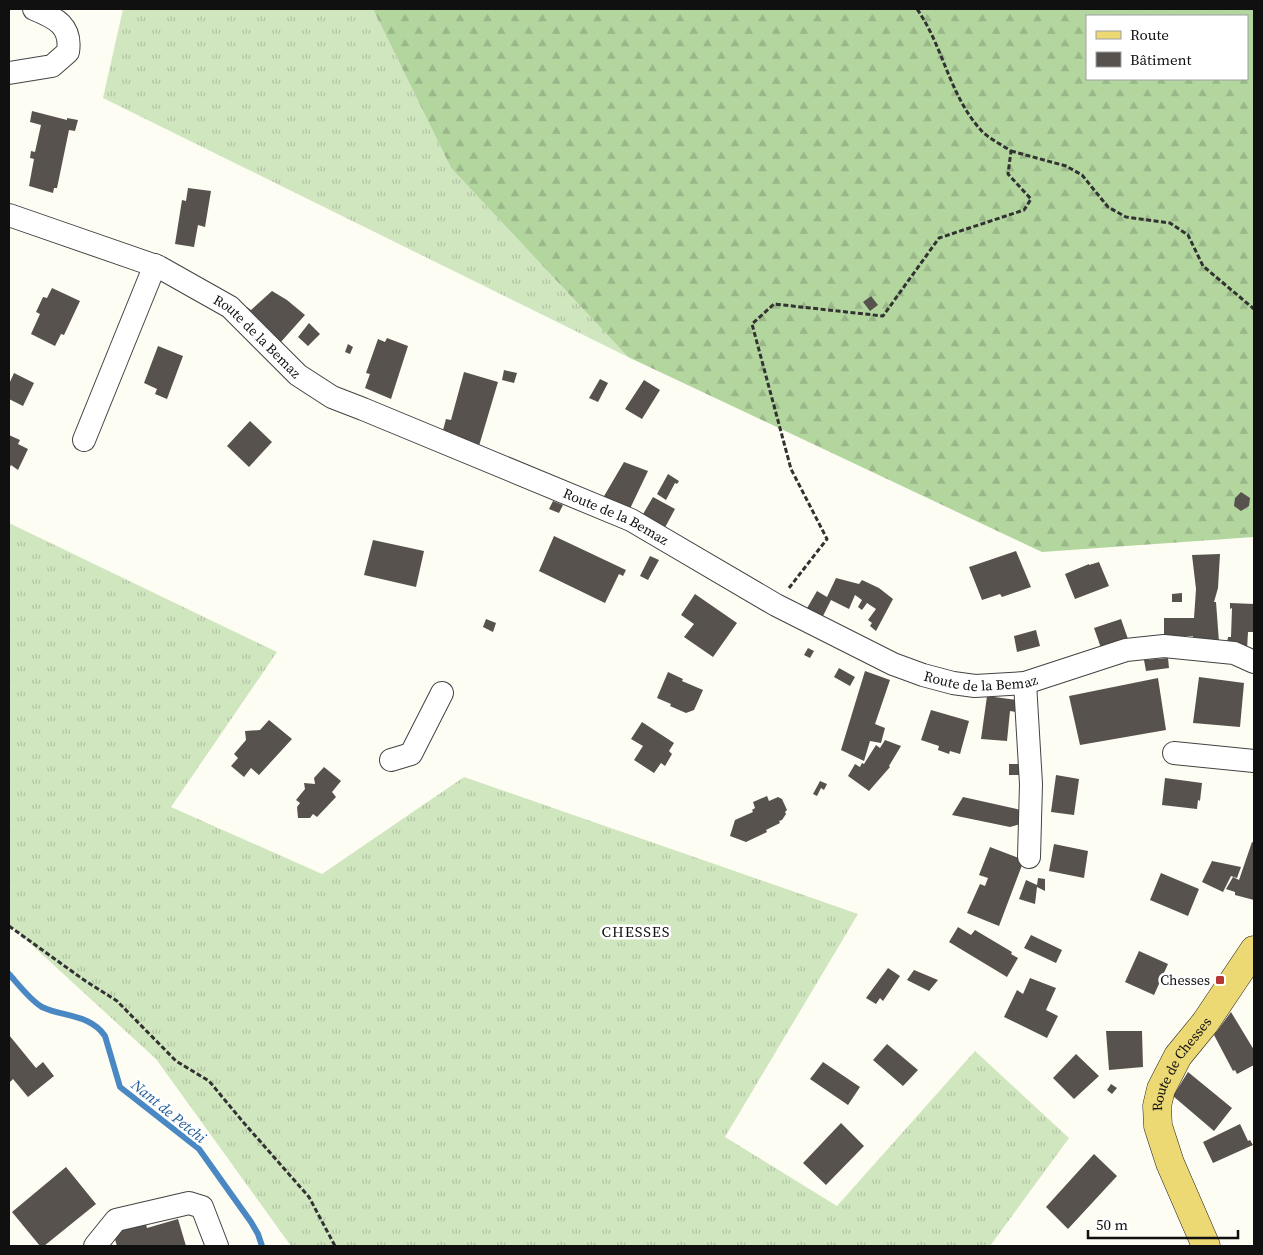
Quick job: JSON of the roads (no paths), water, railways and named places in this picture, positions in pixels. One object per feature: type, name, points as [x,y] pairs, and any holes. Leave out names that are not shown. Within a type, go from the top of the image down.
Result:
[{"type":"main road","name":"Route de Chesses","points":[[1206,1246],[1170,1163],[1158,1126],[1157,1106],[1161,1089],[1178,1056],[1205,1023],[1254,950]]},
{"type":"street","points":[[9,73],[52,66],[68,52],[70,40],[65,29],[58,21],[34,9]]},
{"type":"street","name":"Route de la Bemaz","points":[[9,215],[155,265],[230,307],[298,374],[332,397],[363,408],[631,520],[776,605],[893,664],[923,675],[953,683],[975,686],[1025,683],[1126,650],[1164,646],[1234,653],[1254,662]]},
{"type":"street","points":[[84,440],[155,265]]},
{"type":"street","points":[[1025,683],[1031,784],[1030,857]]},
{"type":"street","points":[[391,760],[411,754],[442,693]]},
{"type":"street","points":[[1174,753],[1254,761]]},
{"type":"street","points":[[94,1246],[116,1220],[190,1203],[202,1207],[217,1246]]},
{"type":"waterway","name":"Nant de Petchi","points":[[9,974],[29,997],[42,1007],[84,1020],[99,1029],[105,1036],[120,1087],[199,1149],[251,1222],[262,1246]]},
{"type":"place","name":"Chesses","points":[[1220,980]]},
{"type":"district","name":"CHESSES","points":[[636,931]]}]
